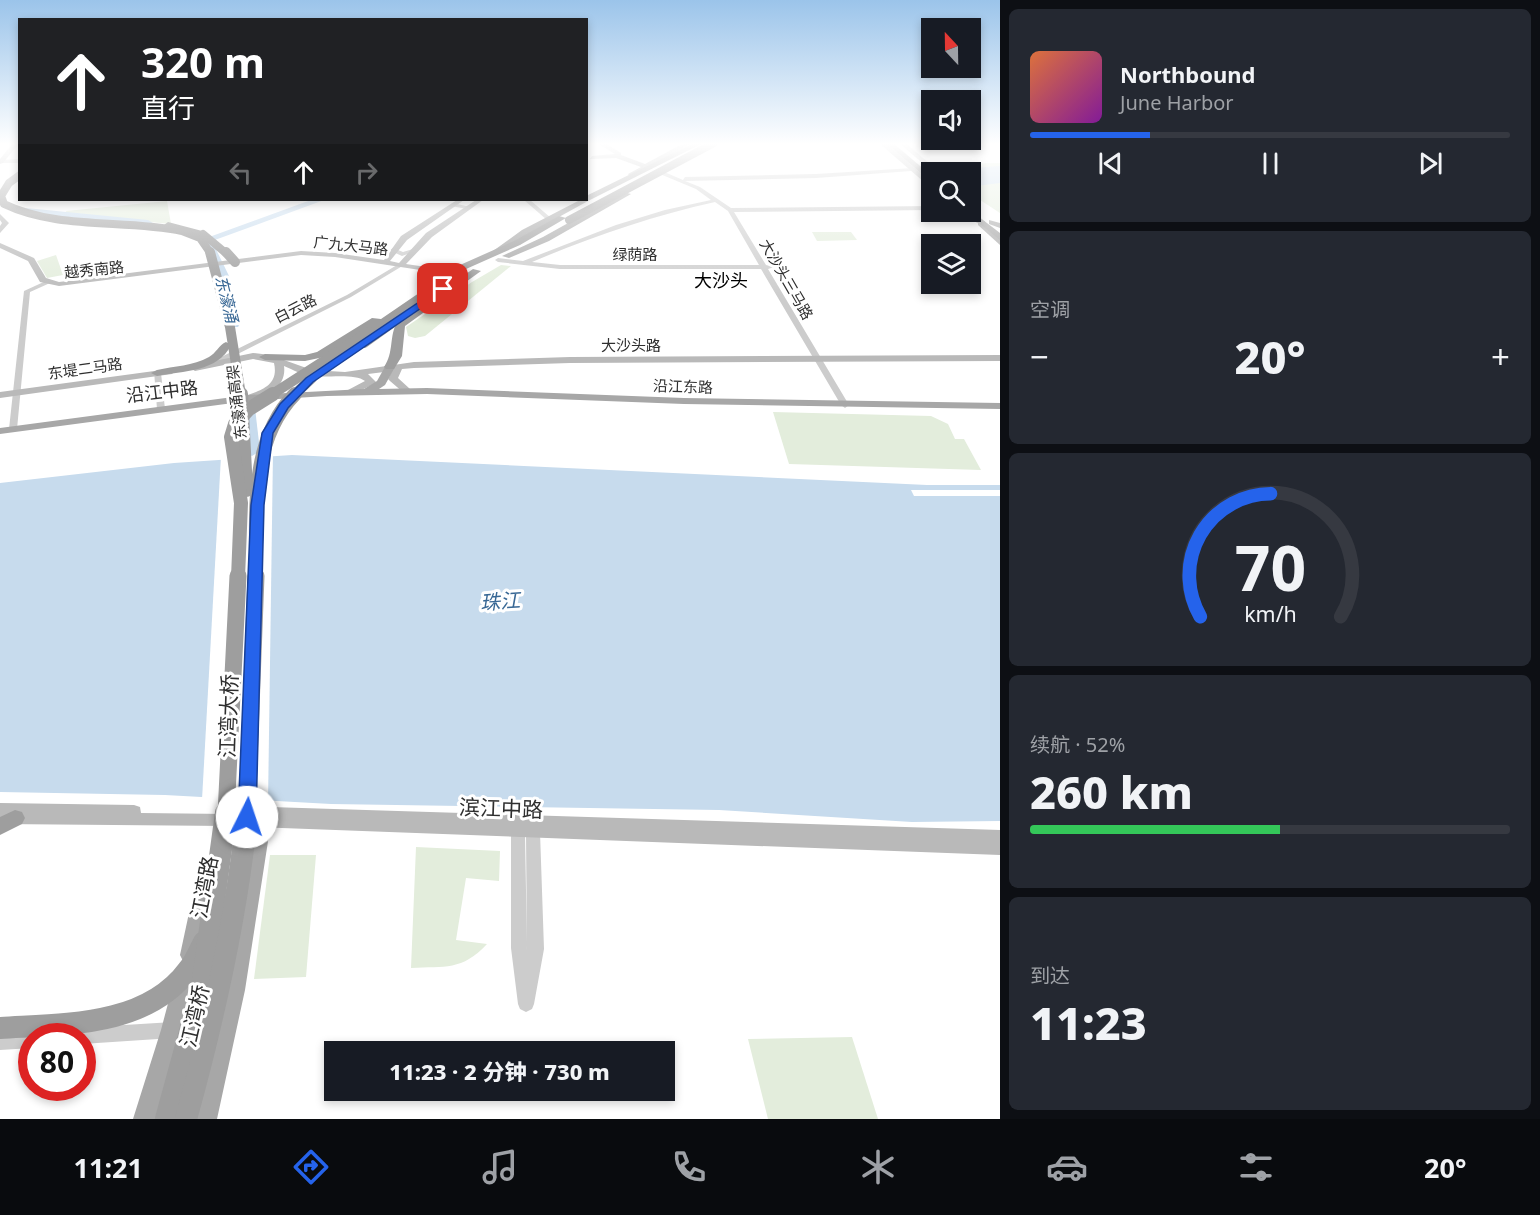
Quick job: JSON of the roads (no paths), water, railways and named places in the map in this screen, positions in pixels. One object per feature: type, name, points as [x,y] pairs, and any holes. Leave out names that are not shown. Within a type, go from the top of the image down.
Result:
[{"type":"highway","name":"东濠涌高架","points":[[1,195],[2,202],[9,208],[37,215],[178,230],[204,241],[208,267],[227,310],[252,489]]},
{"type":"highway","name":"东濠涌高架","points":[[3,195],[4,204],[24,213],[176,229],[203,238],[214,248],[232,297],[243,342],[255,429],[252,489]]},
{"type":"highway","points":[[394,366],[398,354],[398,329],[401,324],[476,271],[606,195]]},
{"type":"highway","points":[[565,219],[612,195]]},
{"type":"highway","points":[[981,215],[997,225]]},
{"type":"highway","points":[[64,218],[160,224],[191,230],[213,239],[235,263]]},
{"type":"highway","points":[[981,223],[1000,237]]},
{"type":"highway","points":[[265,357],[305,358],[328,352],[463,267],[500,256]]},
{"type":"highway","points":[[157,373],[214,359],[224,352],[226,345],[208,267]]},
{"type":"highway","points":[[242,523],[266,437],[284,406],[314,377],[443,289],[476,271]]},
{"type":"highway","points":[[242,523],[231,437],[238,420],[255,405],[369,332],[436,284]]},
{"type":"highway","name":"江湾大桥","points":[[186,1119],[223,974],[243,860],[251,759],[252,489]]},
{"type":"highway","name":"江湾大桥","points":[[213,911],[228,791],[242,523]]},
{"type":"highway","points":[[0,1028],[111,1018],[143,1007],[172,987],[191,967],[201,950],[213,911]]},
{"type":"highway","name":"江湾桥","points":[[166,1119],[202,987],[213,911]]},
{"type":"main road","points":[[500,256],[546,239],[625,195]]},
{"type":"main road","points":[[588,198],[611,203]]},
{"type":"main road","points":[[399,267],[386,262],[393,250],[412,232],[460,201]]},
{"type":"main road","name":"白云路","points":[[399,267],[413,250],[467,207],[478,201]]},
{"type":"main road","points":[[500,256],[549,219],[582,201]]},
{"type":"main road","points":[[0,216],[6,223],[0,231]]},
{"type":"main road","points":[[981,223],[1000,243]]},
{"type":"main road","name":"越秀南路","points":[[0,248],[22,259],[34,280],[44,284],[72,287],[235,263]]},
{"type":"main road","name":"广九大马路","points":[[235,263],[309,253],[386,262]]},
{"type":"main road","name":"广九大马路","points":[[235,263],[316,255],[440,271],[463,267]]},
{"type":"main road","name":"广九大马路","points":[[399,267],[428,276],[436,284]]},
{"type":"main road","name":"东堤二马路","points":[[0,395],[205,366],[243,357],[265,357]]},
{"type":"main road","points":[[248,398],[273,387],[281,378],[278,361],[265,357]]},
{"type":"main road","name":"大沙头路","points":[[265,357],[280,360],[311,373],[357,373],[394,366],[570,360],[820,361],[1000,358]]},
{"type":"main road","points":[[394,366],[393,378],[407,392]]},
{"type":"main road","points":[[366,392],[381,383],[394,366]]},
{"type":"main road","points":[[351,392],[371,382],[367,376],[357,373]]},
{"type":"main road","name":"沿江中路","points":[[0,431],[248,398],[366,392]]},
{"type":"main road","name":"沿江东路","points":[[366,392],[999,407]]},
{"type":"main road","points":[[205,1119],[228,1027],[262,822],[240,812],[216,820]]},
{"type":"main road","name":"滨江中路","points":[[4,818],[240,812],[526,829],[1000,848]]},
{"type":"main road","name":"滨江中路","points":[[4,818],[216,820],[526,829],[1000,837]]},
{"type":"main road","name":"江湾路","points":[[145,1119],[172,1030],[205,886],[216,820]]},
{"type":"street","points":[[710,195],[733,210],[921,208]]},
{"type":"street","points":[[710,195],[733,210]]},
{"type":"street","points":[[522,263],[638,219],[717,200]]},
{"type":"street","points":[[528,201],[549,219]]},
{"type":"street","points":[[453,205],[467,207]]},
{"type":"street","name":"大沙头三马路","points":[[733,210],[820,353],[820,361],[845,405]]},
{"type":"street","points":[[393,250],[402,254],[413,250]]},
{"type":"street","name":"绿荫路","points":[[500,256],[522,263],[568,267],[768,267]]},
{"type":"street","name":"白云路","points":[[205,366],[265,339],[399,267]]},
{"type":"street","points":[[13,429],[27,291],[44,284]]},
{"type":"street","points":[[157,373],[161,409]]},
{"type":"street","points":[[526,829],[536,948],[526,1004],[519,948],[526,829]]},
{"type":"street","points":[[96,1035],[228,1027]]},
{"type":"street","points":[[0,1042],[18,1041]]},
{"type":"water","name":"珠江","points":[[292,455],[927,485],[1000,485],[1000,821],[912,822],[719,810],[331,804],[165,795],[0,792],[0,483],[174,463]]},
{"type":"waterway","points":[[206,240],[316,201]]},
{"type":"waterway","name":"东濠涌","points":[[26,211],[148,223]]},
{"type":"waterway","name":"东濠涌","points":[[210,244],[223,276],[234,324]]},
{"type":"waterway","name":"东濠涌","points":[[248,408],[252,451]]},
{"type":"district","name":"大沙头","points":[[721,280]]}]
